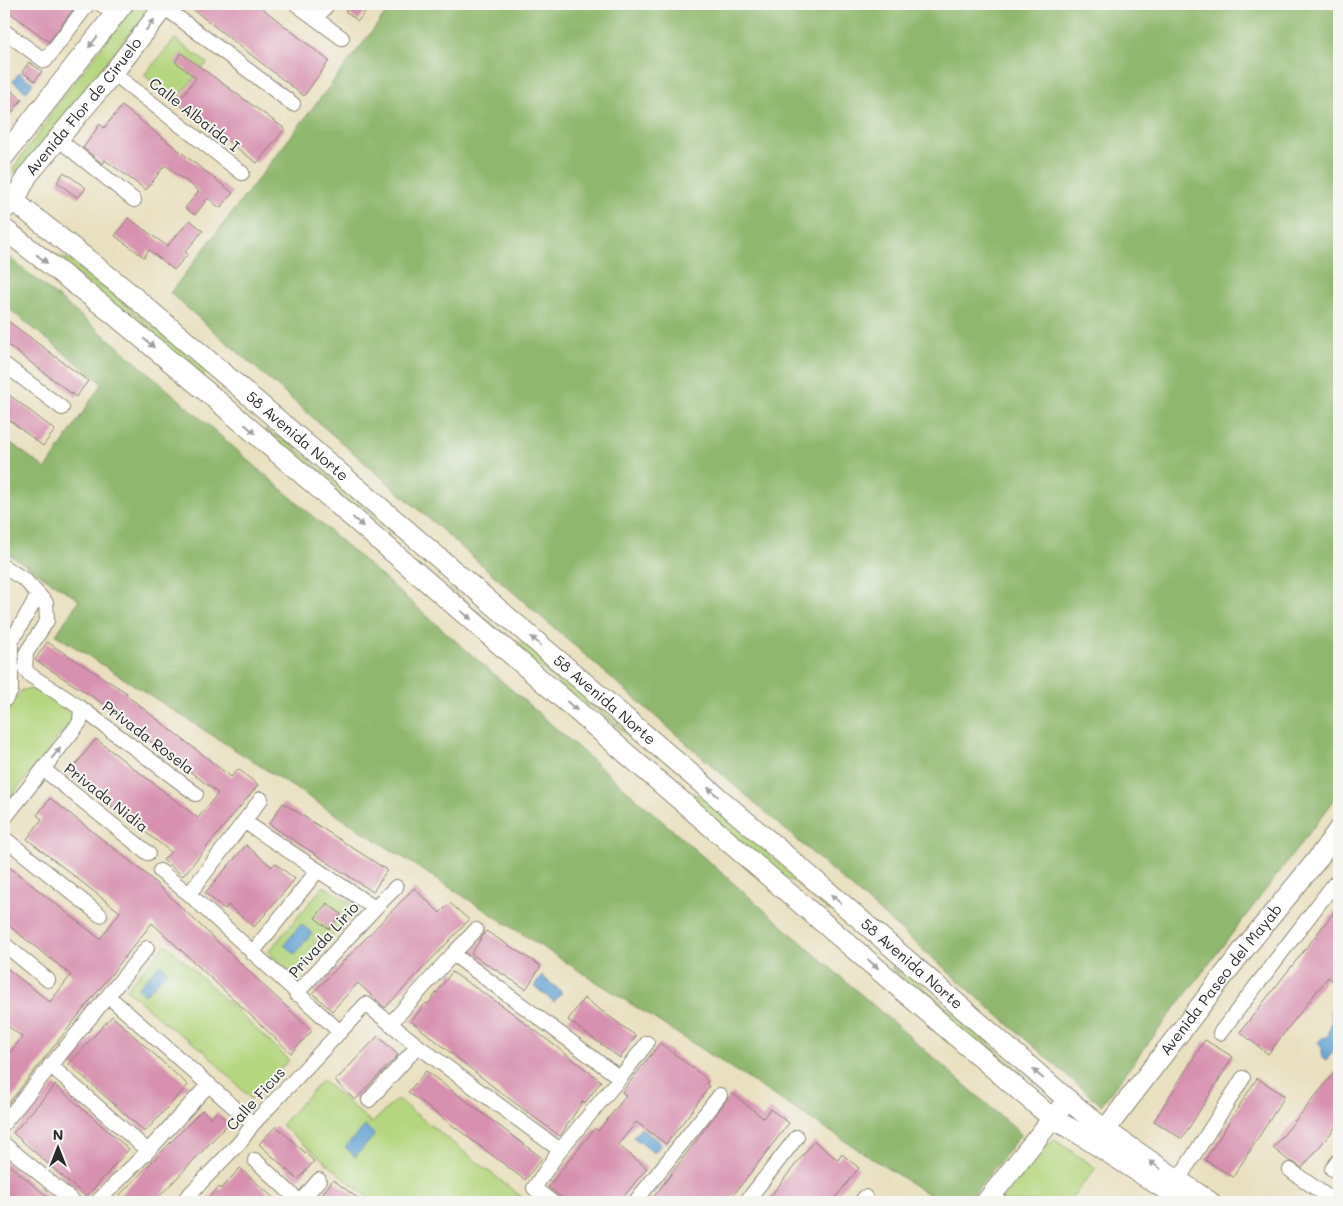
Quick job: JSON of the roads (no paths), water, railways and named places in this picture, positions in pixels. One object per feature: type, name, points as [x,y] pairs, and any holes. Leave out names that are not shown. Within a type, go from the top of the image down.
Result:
[{"type":"main road","points":[[4,156],[110,7]]},
{"type":"main road","name":"Avenida Flor de Ciruelo","points":[[7,201],[58,140],[119,78],[170,9]]},
{"type":"main road","name":"58 Avenida Norte","points":[[7,201],[127,291],[650,738],[1068,1100],[1105,1130],[1210,1202]]},
{"type":"main road","name":"58 Avenida Norte","points":[[4,229],[111,312],[213,397],[1053,1119],[1075,1131],[1185,1202]]},
{"type":"main road","points":[[213,397],[229,378]]},
{"type":"main road","points":[[429,584],[445,563]]},
{"type":"main road","points":[[632,758],[650,738]]},
{"type":"main road","name":"Avenida Paseo del Mayab","points":[[1105,1130],[1244,949],[1339,830]]},
{"type":"main road","points":[[836,932],[854,914]]},
{"type":"main road","points":[[986,1202],[1068,1100]]},
{"type":"street","points":[[4,31],[45,61],[88,4]]},
{"type":"street","points":[[296,4],[342,38]]},
{"type":"street","points":[[316,19],[328,4]]},
{"type":"street","points":[[170,9],[293,104]]},
{"type":"street","name":"Calle Albaida I","points":[[119,78],[242,173]]},
{"type":"street","points":[[58,140],[134,200]]},
{"type":"street","points":[[4,364],[62,408]]},
{"type":"street","points":[[4,567],[25,580],[38,595],[11,642],[11,692],[4,701]]},
{"type":"street","name":"Privada Rosela","points":[[38,595],[46,603],[47,621],[26,653],[25,669],[30,675],[81,708],[196,794]]},
{"type":"street","points":[[4,819],[80,722],[81,708]]},
{"type":"street","name":"Privada Nidia","points":[[43,769],[148,852]]},
{"type":"street","points":[[189,894],[261,799]]},
{"type":"street","name":"Privada Lirio","points":[[245,822],[375,908]]},
{"type":"street","points":[[4,838],[100,915]]},
{"type":"street","points":[[252,953],[318,870]]},
{"type":"street","name":"Privada Lirio","points":[[160,871],[189,894],[296,994],[340,1032]]},
{"type":"street","points":[[1220,1033],[1334,884],[1339,882]]},
{"type":"street","name":"Privada Lirio","points":[[296,994],[396,887]]},
{"type":"street","points":[[476,930],[390,1024],[560,1150]]},
{"type":"street","points":[[4,944],[48,980]]},
{"type":"street","points":[[4,1123],[148,948]]},
{"type":"street","points":[[453,954],[620,1078]]},
{"type":"street","points":[[108,996],[253,1124]]},
{"type":"street","name":"Calle Ficus","points":[[182,1202],[240,1142],[253,1124],[366,1004],[390,1024]]},
{"type":"street","points":[[552,1202],[534,1188],[560,1150],[647,1043]]},
{"type":"street","points":[[370,1100],[418,1046]]},
{"type":"street","points":[[50,1065],[148,1151]]},
{"type":"street","points":[[1178,1180],[1243,1078]]},
{"type":"street","points":[[97,1202],[148,1151],[209,1084]]},
{"type":"street","points":[[635,1202],[720,1095]]},
{"type":"street","points":[[746,1202],[797,1137]]},
{"type":"street","points":[[4,1144],[74,1202]]},
{"type":"street","points":[[255,1160],[300,1202],[318,1180]]},
{"type":"street","points":[[1290,1170],[1335,1202]]},
{"type":"water","points":[[19,73],[33,83],[26,92],[13,81]]},
{"type":"water","points":[[301,924],[312,933],[295,954],[284,945]]},
{"type":"water","points":[[160,964],[168,971],[145,995],[137,988]]},
{"type":"water","points":[[542,976],[562,992],[554,1002],[534,986]]},
{"type":"water","points":[[1335,1007],[1339,1008],[1339,1043],[1326,1061],[1322,1058],[1322,1047],[1318,1042],[1328,1036],[1332,1020],[1330,1010]]},
{"type":"water","points":[[365,1126],[375,1135],[355,1157],[345,1147]]},
{"type":"water","points":[[641,1128],[662,1144],[654,1153],[633,1137]]}]
